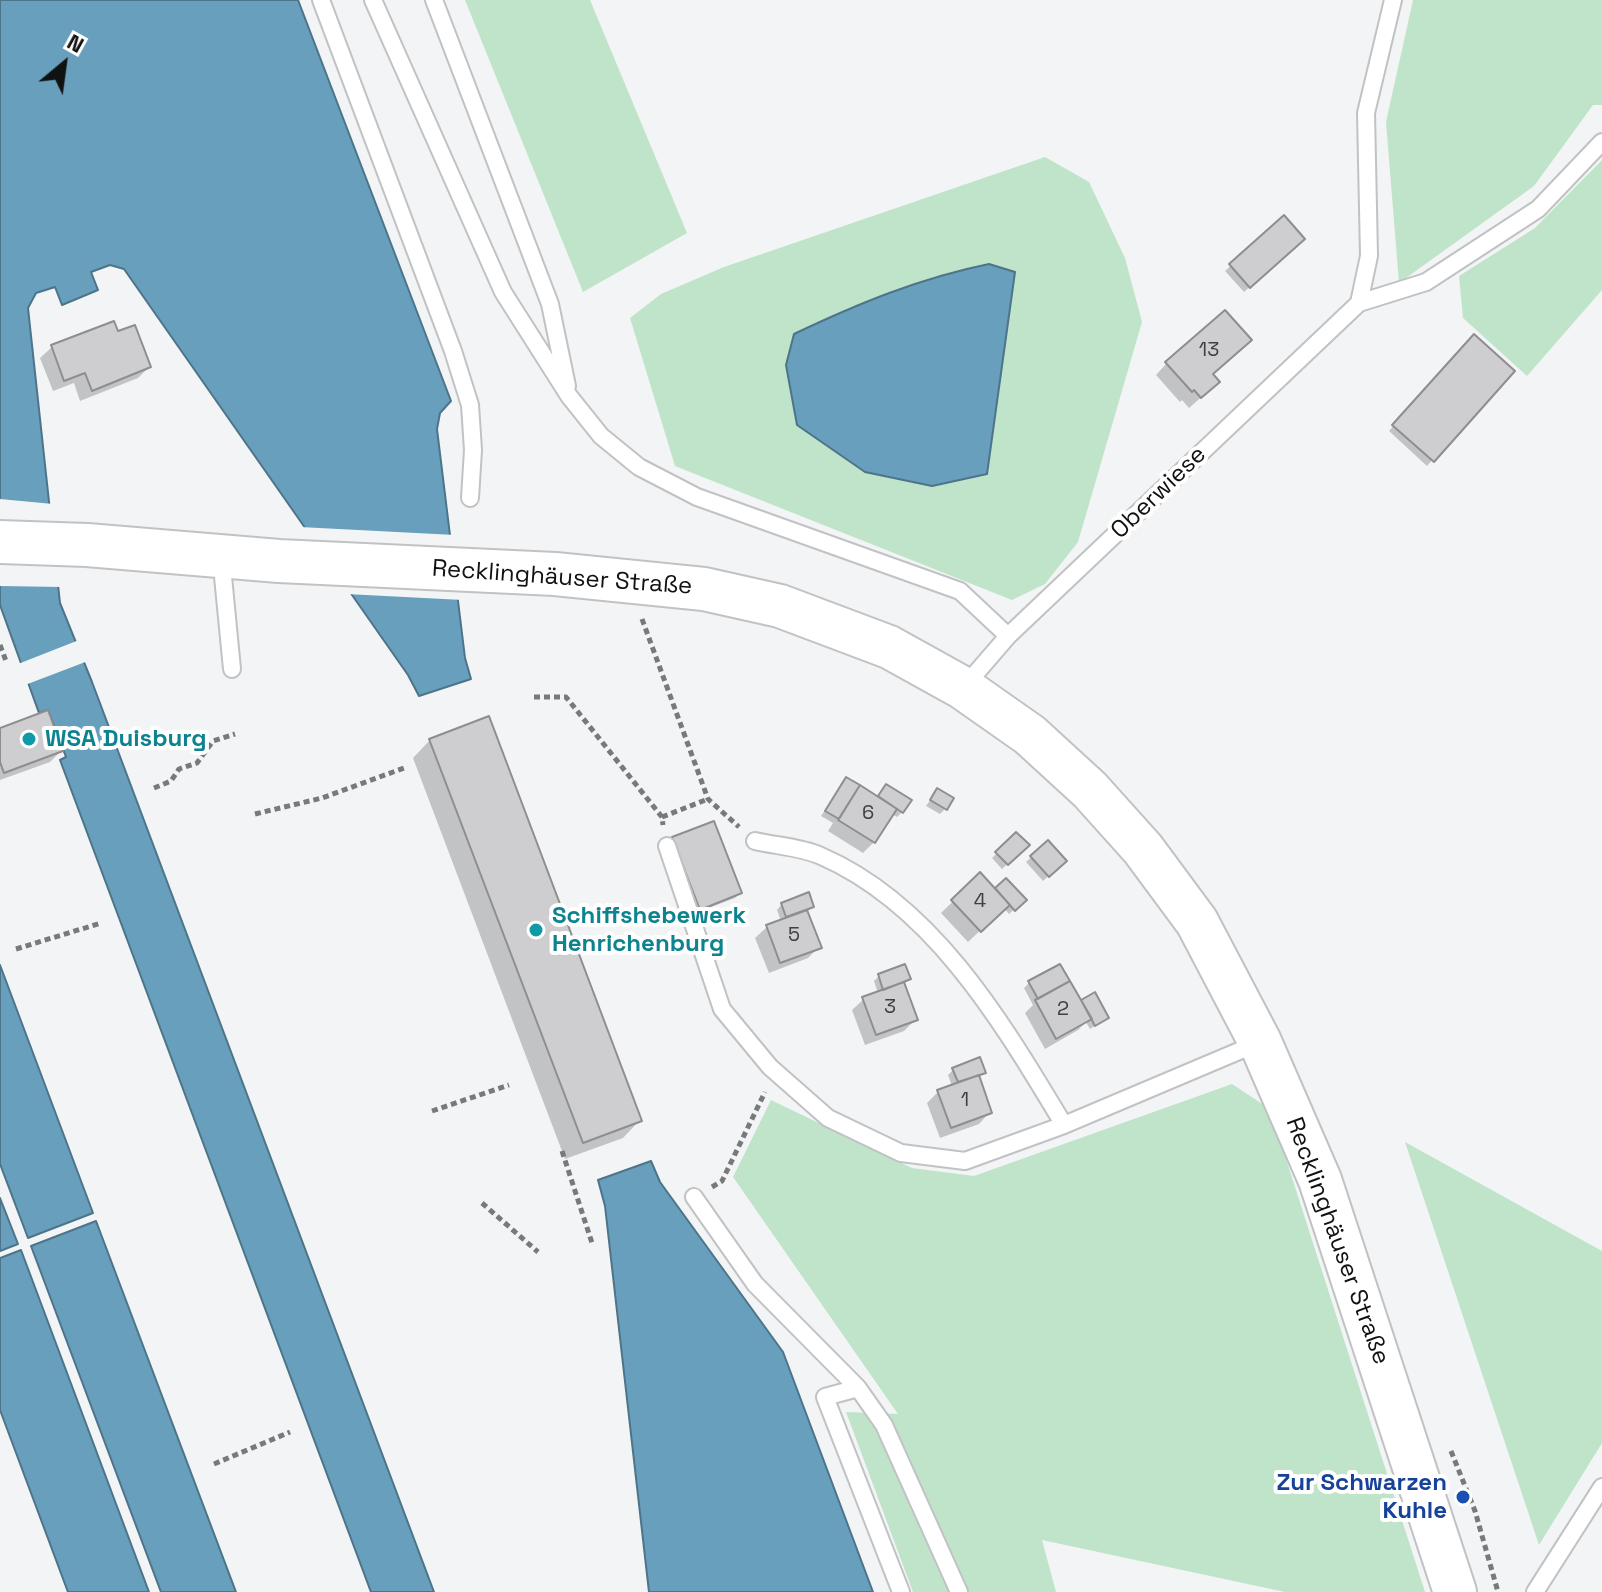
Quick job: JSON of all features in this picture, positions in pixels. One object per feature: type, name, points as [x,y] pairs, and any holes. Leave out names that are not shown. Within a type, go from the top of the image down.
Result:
[{"type":"main road","name":"Recklinghäuser Straße","points":[[0,542],[87,545],[279,561],[599,577],[704,589],[780,606],[889,647],[963,688],[1030,735],[1090,790],[1143,849],[1197,922],[1260,1042],[1320,1180],[1455,1592]]},
{"type":"lane","points":[[321,0],[453,351],[470,405],[473,450],[470,498]]},
{"type":"lane","points":[[373,0],[503,292],[569,396],[601,436],[639,467],[697,497],[960,591],[1008,636]]},
{"type":"lane","points":[[434,0],[550,304],[569,396]]},
{"type":"lane","points":[[1359,303],[1369,256],[1366,113],[1393,0]]},
{"type":"lane","name":"Oberwiese","points":[[963,688],[1008,636],[1359,303],[1426,282],[1538,209],[1602,142]]},
{"type":"lane","points":[[221,556],[232,669]]},
{"type":"lane","points":[[755,841],[817,854],[848,870],[892,901],[945,950],[999,1019],[1064,1125]]},
{"type":"lane","points":[[667,846],[722,1009],[775,1072],[828,1118],[901,1153],[965,1161],[1064,1125],[1260,1042]]},
{"type":"lane","points":[[694,1197],[755,1284],[858,1388],[884,1425],[959,1592]]},
{"type":"lane","points":[[858,1388],[825,1397],[901,1592]]},
{"type":"lane","points":[[1535,1592],[1602,1487]]},
{"type":"path","points":[[638,608],[708,799],[755,841]]},
{"type":"path","points":[[0,645],[6,661]]},
{"type":"path","points":[[534,697],[566,697],[662,817],[667,846]]},
{"type":"path","points":[[154,788],[171,781],[179,769],[197,763],[213,741],[235,734]]},
{"type":"path","points":[[255,814],[322,798],[404,768]]},
{"type":"path","points":[[662,817],[708,799]]},
{"type":"path","points":[[16,949],[101,923]]},
{"type":"path","points":[[722,1181],[775,1072]]},
{"type":"path","points":[[432,1111],[509,1085]]},
{"type":"path","points":[[562,1151],[592,1243]]},
{"type":"path","points":[[482,1203],[538,1252]]},
{"type":"path","points":[[214,1464],[290,1432]]},
{"type":"path","points":[[1449,1445],[1475,1511],[1498,1592]]},
{"type":"green space","points":[[465,0],[590,0],[687,233],[583,292]]},
{"type":"green space","points":[[1413,0],[1602,0],[1602,105],[1593,105],[1534,186],[1399,283],[1386,122]]},
{"type":"green space","points":[[1045,157],[1089,182],[1125,258],[1142,322],[1078,542],[1045,584],[1012,600],[675,466],[630,318],[661,294],[724,267]],"holes":[[[942,274],[794,334],[849,308]]]},
{"type":"green space","points":[[1602,160],[1602,290],[1527,376],[1463,318],[1459,276],[1535,228]]},
{"type":"green space","points":[[1232,1084],[1270,1109],[1425,1592],[1285,1592],[1042,1540],[1056,1592],[913,1592],[846,1412],[898,1414],[733,1177],[771,1100],[912,1168],[974,1176]]},
{"type":"green space","points":[[1405,1142],[1602,1251],[1602,1443],[1539,1545]]},
{"type":"water","points":[[0,0],[298,0],[451,401],[440,413],[437,429],[465,658],[471,679],[419,696],[408,675],[124,269],[110,265],[91,272],[98,290],[62,305],[55,287],[36,293],[28,308],[60,603],[434,1592],[371,1592],[60,760],[66,757],[48,710],[39,713],[0,605]]},
{"type":"water","points":[[989,264],[1015,272],[987,474],[932,486],[865,472],[797,425],[786,365],[794,334],[889,293]]},
{"type":"water","points":[[0,965],[93,1213],[28,1238],[0,1164]]},
{"type":"water","points":[[651,1161],[660,1182],[783,1352],[873,1592],[649,1592],[605,1206],[598,1180]]},
{"type":"water","points":[[0,1198],[18,1244],[0,1251]]},
{"type":"water","points":[[96,1221],[236,1592],[161,1592],[31,1246]]},
{"type":"water","points":[[21,1250],[149,1592],[68,1592],[0,1410],[0,1258]]},
{"type":"pier","points":[[0,499],[53,504],[62,587],[0,586]]},
{"type":"pier","points":[[300,527],[455,535],[463,600],[346,594]]},
{"type":"pier","points":[[79,640],[88,661],[25,685],[18,664]]},
{"type":"building","points":[[1284,215],[1305,239],[1250,288],[1229,264]]},
{"type":"building","points":[[1225,310],[1252,340],[1213,374],[1220,382],[1201,398],[1165,362]]},
{"type":"building","points":[[114,321],[118,331],[135,325],[151,367],[92,391],[85,373],[64,381],[51,345]]},
{"type":"building","points":[[1474,334],[1515,371],[1434,462],[1392,425]]},
{"type":"building","name":"WSA Duisburg","points":[[48,710],[63,751],[4,773],[0,762],[0,728]]},
{"type":"building","name":"Schiffshebewerk Henrichenburg","points":[[489,716],[642,1121],[583,1143],[429,739]]},
{"type":"building","points":[[846,777],[860,785],[839,819],[825,811]]},
{"type":"building","points":[[886,784],[912,800],[903,813],[878,796]]},
{"type":"building","points":[[860,785],[897,809],[875,843],[838,820]]},
{"type":"building","points":[[937,788],[954,798],[947,810],[930,800]]},
{"type":"building","points":[[714,821],[742,893],[700,910],[672,837]]},
{"type":"building","points":[[1016,832],[1030,845],[1008,865],[995,852]]},
{"type":"building","points":[[1048,840],[1067,861],[1049,877],[1030,856]]},
{"type":"building","points":[[980,872],[1010,905],[981,932],[951,900]]},
{"type":"building","points":[[1006,878],[1027,900],[1015,911],[995,888]]},
{"type":"building","points":[[809,892],[814,907],[786,917],[781,903]]},
{"type":"building","points":[[807,910],[822,948],[780,963],[766,925]]},
{"type":"building","points":[[905,964],[911,979],[883,990],[878,974]]},
{"type":"building","points":[[1060,964],[1070,981],[1038,999],[1028,981]]},
{"type":"building","points":[[1070,981],[1092,1019],[1056,1039],[1035,1000]]},
{"type":"building","points":[[904,982],[918,1020],[876,1035],[862,997]]},
{"type":"building","points":[[1095,992],[1109,1018],[1095,1026],[1081,1000]]},
{"type":"building","points":[[980,1057],[986,1073],[958,1082],[952,1068]]},
{"type":"building","points":[[979,1075],[992,1113],[951,1128],[937,1090]]},
{"type":"place","name":"WSA Duisburg","points":[[29,739]]},
{"type":"place","name":"Schiffshebewerk Henrichenburg","points":[[536,930]]},
{"type":"place","name":"Zur Schwarzen Kuhle","points":[[1463,1497]]}]
